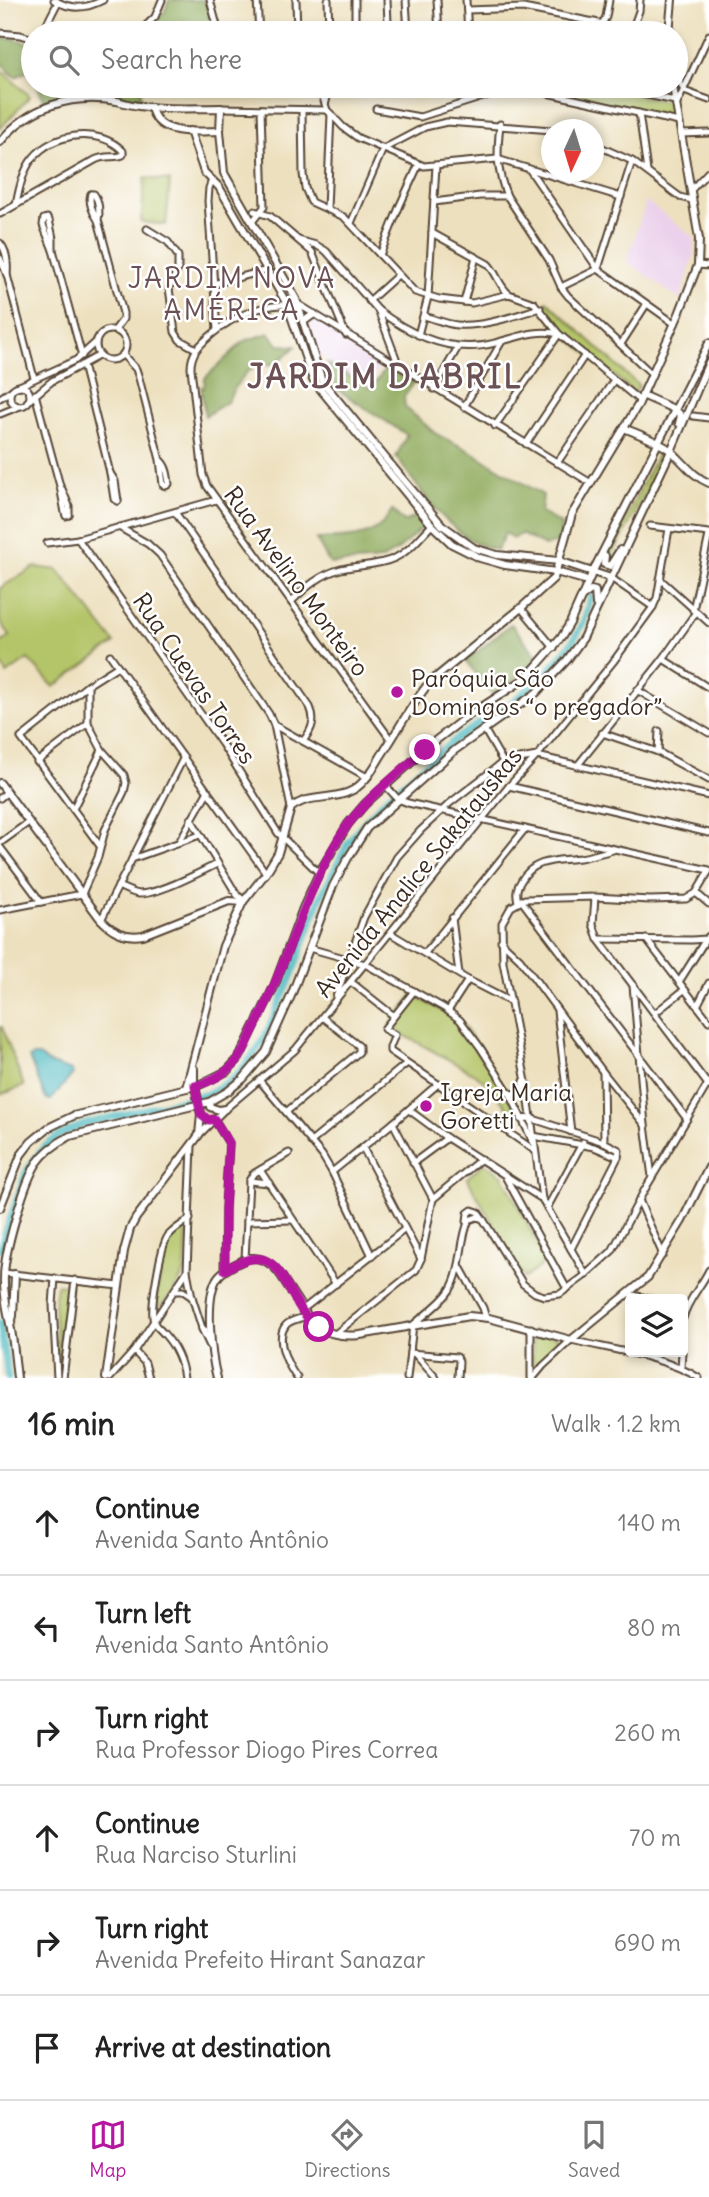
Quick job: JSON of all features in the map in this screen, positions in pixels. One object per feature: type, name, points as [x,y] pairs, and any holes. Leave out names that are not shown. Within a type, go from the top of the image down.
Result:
[{"type":"main road","points":[[670,21],[672,0]]},
{"type":"main road","points":[[186,1088],[218,962],[237,913],[278,853],[291,808],[304,800],[353,790],[367,777],[429,683],[549,585],[556,572],[572,514],[641,398],[675,324],[698,265],[699,239],[676,98]]},
{"type":"main road","points":[[0,142],[30,114],[43,107],[66,101],[117,101],[152,107],[221,108],[224,173],[254,212],[252,222],[298,304],[322,381],[442,525],[455,536],[479,550],[497,555],[559,561],[608,577]]},
{"type":"main road","points":[[152,107],[153,114],[168,128],[220,131]]},
{"type":"main road","points":[[190,131],[202,168],[219,187],[287,304],[309,371],[318,387],[432,525],[452,544],[472,555],[493,562],[556,572],[588,581]]},
{"type":"main road","points":[[212,180],[224,173]]},
{"type":"main road","points":[[302,319],[314,314]]},
{"type":"main road","points":[[291,317],[296,315],[302,319]]},
{"type":"main road","points":[[0,1208],[16,1167],[31,1142],[61,1120],[186,1088],[196,1090],[227,1071],[242,1052],[274,987],[318,873],[348,824],[365,804],[452,727],[526,678],[554,648],[570,623],[588,581],[595,572],[709,342]]},
{"type":"main road","points":[[19,1378],[4,1273],[27,1185],[37,1164],[51,1148],[70,1136],[116,1122],[209,1102],[243,1079],[260,1060],[291,996],[333,886],[367,828],[397,798],[455,750],[516,709],[546,683],[583,638],[608,577],[630,538],[671,451],[709,362]]},
{"type":"main road","points":[[641,398],[676,410],[681,415],[676,439]]},
{"type":"main road","points":[[624,428],[659,443],[671,451],[693,474],[709,483]]},
{"type":"main road","points":[[617,525],[617,533],[604,557],[604,564],[612,565],[624,542],[630,538]]},
{"type":"main road","points":[[544,560],[548,566],[545,571]]},
{"type":"main road","points":[[580,601],[587,593],[595,591],[596,609]]},
{"type":"main road","points":[[0,783],[101,920],[115,932],[137,936],[229,901],[244,901]]},
{"type":"main road","points":[[220,904],[237,913]]},
{"type":"main road","points":[[108,1378],[124,1251],[130,1229],[199,1136],[201,1114],[194,1060]]},
{"type":"main road","points":[[209,1102],[214,1109],[225,1109]]},
{"type":"main road","points":[[629,1294],[648,1277],[663,1255],[706,1180],[709,1167]]},
{"type":"main road","points":[[217,1378],[210,1329],[214,1286],[225,1270],[245,1259],[260,1259],[277,1270],[312,1323],[346,1336],[460,1316],[486,1318],[571,1340],[625,1297]]},
{"type":"main road","points":[[10,1325],[13,1316],[15,1274]]},
{"type":"main road","points":[[202,1328],[211,1346]]},
{"type":"street","points":[[47,21],[56,1],[80,8],[103,0]]},
{"type":"street","points":[[151,21],[162,0]]},
{"type":"street","points":[[210,0],[216,21]]},
{"type":"street","points":[[257,0],[258,21]]},
{"type":"street","points":[[296,0],[297,21]]},
{"type":"street","points":[[328,0],[329,21]]},
{"type":"street","points":[[355,0],[355,21]]},
{"type":"street","points":[[387,0],[387,21]]},
{"type":"street","points":[[406,0],[407,21]]},
{"type":"street","points":[[438,0],[439,21]]},
{"type":"street","points":[[466,0],[467,21]]},
{"type":"street","points":[[605,21],[609,0]]},
{"type":"street","points":[[635,21],[639,0]]},
{"type":"street","points":[[467,10],[523,8],[590,21]]},
{"type":"street","points":[[0,33],[21,35]]},
{"type":"street","points":[[689,80],[709,35]]},
{"type":"street","points":[[688,92],[709,100]]},
{"type":"street","points":[[323,98],[328,110],[358,138],[419,164],[436,166],[497,159],[621,197]]},
{"type":"street","points":[[327,209],[328,98]]},
{"type":"street","points":[[376,109],[413,117],[428,116],[481,98]]},
{"type":"street","points":[[573,98],[679,122]]},
{"type":"street","points":[[653,98],[676,104],[680,98]]},
{"type":"street","points":[[221,108],[328,110]]},
{"type":"street","points":[[261,109],[264,201],[270,216]]},
{"type":"street","points":[[303,111],[304,188],[311,202],[351,223],[415,292],[464,302],[480,302],[509,294]]},
{"type":"street","points":[[639,113],[648,171]]},
{"type":"street","points":[[425,127],[428,116]]},
{"type":"street","points":[[351,223],[383,149],[425,127],[447,122],[541,129]]},
{"type":"street","points":[[500,124],[497,159],[507,196],[549,260],[561,288],[652,374]]},
{"type":"street","points":[[681,134],[709,133]]},
{"type":"street","points":[[0,214],[16,205],[94,160],[103,156],[123,155],[120,148],[103,138],[73,136],[52,143],[33,157],[27,167],[16,205]]},
{"type":"street","points":[[604,149],[632,161],[680,197],[692,200]]},
{"type":"street","points":[[561,288],[598,269],[632,161]]},
{"type":"street","points":[[380,255],[419,164]]},
{"type":"street","points":[[418,335],[428,296],[436,166]]},
{"type":"street","points":[[529,169],[598,269],[675,324]]},
{"type":"street","points":[[691,190],[708,173]]},
{"type":"street","points":[[212,180],[208,193],[217,330]]},
{"type":"street","points":[[208,193],[219,187]]},
{"type":"street","points":[[434,202],[480,196],[507,196]]},
{"type":"street","points":[[252,222],[254,212],[264,201]]},
{"type":"street","points":[[254,212],[270,216],[312,252],[346,335]]},
{"type":"street","points":[[53,250],[54,238],[47,218],[44,219],[43,225],[53,250],[82,356]]},
{"type":"street","points":[[98,220],[123,313],[123,319],[115,330]]},
{"type":"street","points":[[147,229],[168,242],[178,256],[178,269],[169,288],[175,331],[180,340],[196,349],[238,315],[298,304],[591,483]]},
{"type":"street","points":[[432,233],[494,270],[502,287],[509,294],[540,308],[559,334],[614,380],[641,398]]},
{"type":"street","points":[[298,240],[327,251],[378,310],[418,335],[458,347],[478,346],[539,332],[559,334]]},
{"type":"street","points":[[0,243],[8,265],[7,275]]},
{"type":"street","points":[[312,252],[316,245]]},
{"type":"street","points":[[464,302],[476,257]]},
{"type":"street","points":[[0,258],[7,275],[34,378]]},
{"type":"street","points":[[698,265],[709,266]]},
{"type":"street","points":[[213,284],[268,270]]},
{"type":"street","points":[[369,301],[398,275]]},
{"type":"street","points":[[621,344],[646,305]]},
{"type":"street","points":[[424,316],[456,325],[477,324],[494,322],[540,308]]},
{"type":"street","points":[[378,310],[396,358],[395,365]]},
{"type":"street","points":[[386,329],[393,321]]},
{"type":"street","points":[[0,398],[34,378],[82,356],[102,333],[110,330],[120,332],[126,340],[126,350],[123,355],[109,360],[97,351],[96,342]]},
{"type":"street","points":[[495,426],[559,334]]},
{"type":"street","points":[[464,407],[502,341]]},
{"type":"street","points":[[434,389],[458,347]]},
{"type":"street","name":"Rua Avelino Monteiro","points":[[196,349],[191,359],[191,368],[203,475],[207,486],[391,740]]},
{"type":"street","points":[[0,414],[25,404],[52,381],[100,355]]},
{"type":"street","points":[[123,355],[138,373],[160,460]]},
{"type":"street","points":[[526,444],[584,355]]},
{"type":"street","points":[[83,365],[110,473]]},
{"type":"street","points":[[558,463],[614,380]]},
{"type":"street","points":[[14,389],[23,387],[28,391],[25,404]]},
{"type":"street","points":[[14,389],[11,400],[15,405],[25,404]]},
{"type":"street","points":[[35,394],[60,486]]},
{"type":"street","points":[[693,416],[709,416]]},
{"type":"street","points":[[47,543],[78,539],[216,500]]},
{"type":"street","points":[[175,512],[310,707],[313,725],[303,741]]},
{"type":"street","points":[[290,602],[314,582],[334,571],[397,557],[410,548],[432,525]]},
{"type":"street","points":[[577,766],[663,659],[695,611],[709,534],[650,526]]},
{"type":"street","points":[[119,527],[148,544],[165,562],[263,703],[274,725],[291,808]]},
{"type":"street","name":"Avenida Analice Sakatauskas","points":[[199,1136],[225,1109],[295,1050],[613,662],[657,598],[669,528]]},
{"type":"street","name":"Rua Cuevas Torres","points":[[78,539],[222,744],[278,833],[318,873]]},
{"type":"street","points":[[608,577],[653,607]]},
{"type":"street","points":[[660,579],[709,623]]},
{"type":"street","points":[[657,598],[663,592],[673,592]]},
{"type":"street","points":[[521,608],[554,648]]},
{"type":"street","points":[[110,655],[266,873]]},
{"type":"street","points":[[663,659],[708,686]]},
{"type":"street","points":[[100,846],[21,741],[21,736],[88,685],[118,666]]},
{"type":"street","points":[[0,910],[82,894],[105,830],[124,792],[124,775],[102,750],[88,723],[88,685]]},
{"type":"street","points":[[637,690],[709,733]]},
{"type":"street","points":[[37,762],[88,723]]},
{"type":"street","points":[[274,725],[367,777]]},
{"type":"street","points":[[484,729],[503,762]]},
{"type":"street","points":[[658,751],[659,731]]},
{"type":"street","points":[[602,733],[658,751],[709,780]]},
{"type":"street","points":[[73,809],[102,750]]},
{"type":"street","points":[[335,1001],[367,909],[391,866],[409,843],[443,811],[503,762],[537,756],[709,796]]},
{"type":"street","points":[[101,920],[184,757]]},
{"type":"street","points":[[509,786],[709,833]]},
{"type":"street","points":[[387,787],[397,798],[408,803],[709,871],[696,893],[686,899],[538,898],[520,901],[504,917],[501,941],[503,962],[533,1128],[525,1139],[519,1139]]},
{"type":"street","points":[[178,842],[208,791]]},
{"type":"street","points":[[0,798],[7,793]]},
{"type":"street","points":[[191,818],[236,895],[244,901]]},
{"type":"street","points":[[29,822],[0,845],[41,902]]},
{"type":"street","points":[[425,953],[525,828]]},
{"type":"street","points":[[132,859],[200,835]]},
{"type":"street","points":[[582,858],[587,851],[586,843]]},
{"type":"street","points":[[616,849],[533,866],[527,870],[516,894],[687,1119]]},
{"type":"street","points":[[118,886],[135,893],[146,893],[217,864]]},
{"type":"street","points":[[696,893],[709,904]]},
{"type":"street","points":[[407,1378],[412,1353],[413,1325],[447,1294],[454,1282],[467,1226],[473,1218],[483,1219],[516,1274],[527,1287],[538,1294],[555,1296],[586,1275],[612,1251],[652,1177],[709,1084],[598,939],[593,924],[596,897]]},
{"type":"street","points":[[452,918],[460,975]]},
{"type":"street","points":[[390,933],[468,980],[511,1002]]},
{"type":"street","points":[[598,939],[692,940],[707,937]]},
{"type":"street","points":[[679,982],[707,937]]},
{"type":"street","points":[[646,939],[709,1021]]},
{"type":"street","points":[[501,941],[520,959],[645,1125]]},
{"type":"street","points":[[309,948],[365,964],[448,1011],[468,1028],[510,1094],[535,1147],[542,1199],[586,1275]]},
{"type":"street","points":[[503,962],[520,959]]},
{"type":"street","points":[[448,1011],[468,980]]},
{"type":"street","points":[[351,982],[394,1016]]},
{"type":"street","points":[[697,1006],[709,983]]},
{"type":"street","points":[[633,985],[652,1177]]},
{"type":"street","points":[[635,1011],[653,1011],[684,990]]},
{"type":"street","points":[[414,991],[384,1029],[395,1035],[390,1050],[406,1064],[535,1147]]},
{"type":"street","points":[[635,1011],[646,1002]]},
{"type":"street","points":[[557,1007],[571,1132]]},
{"type":"street","points":[[286,1112],[359,1052],[359,1046],[322,1017]]},
{"type":"street","points":[[311,1142],[406,1064]]},
{"type":"street","points":[[603,1072],[604,1142]]},
{"type":"street","points":[[510,1094],[521,1091],[524,1078]]},
{"type":"street","points":[[260,1081],[322,1155],[372,1256]]},
{"type":"street","points":[[332,1172],[438,1084]]},
{"type":"street","points":[[629,1105],[640,1106],[643,1098]]},
{"type":"street","points":[[409,1110],[447,1139],[542,1199]]},
{"type":"street","points":[[201,1114],[209,1120],[214,1119],[229,1143],[225,1270]]},
{"type":"street","points":[[521,1119],[532,1119],[604,1142],[618,1153]]},
{"type":"street","points":[[393,1124],[433,1199]]},
{"type":"street","points":[[529,1134],[618,1153]]},
{"type":"street","points":[[547,1208],[586,1136]]},
{"type":"street","points":[[413,1163],[447,1139]]},
{"type":"street","points":[[192,1146],[187,1270],[202,1328],[210,1329]]},
{"type":"street","points":[[363,1148],[421,1259]]},
{"type":"street","points":[[245,1259],[249,1181],[253,1174],[289,1153]]},
{"type":"street","points":[[571,1249],[618,1153]]},
{"type":"street","points":[[335,1334],[416,1270],[421,1259],[433,1199],[481,1159]]},
{"type":"street","points":[[260,1170],[336,1284]]},
{"type":"street","points":[[505,1175],[567,1289]]},
{"type":"street","points":[[249,1181],[269,1183]]},
{"type":"street","points":[[639,1200],[663,1255]]},
{"type":"street","points":[[184,1378],[180,1360],[170,1342],[154,1323],[154,1298],[164,1244],[172,1232],[190,1219]]},
{"type":"street","points":[[247,1220],[293,1220]]},
{"type":"street","points":[[297,1378],[288,1364],[283,1347],[282,1332],[286,1325],[405,1229]]},
{"type":"street","points":[[459,1265],[486,1318]]},
{"type":"street","points":[[108,1378],[134,1351],[187,1270]]},
{"type":"street","points":[[688,1302],[709,1270]]},
{"type":"street","points":[[4,1273],[119,1286]]},
{"type":"street","points":[[55,1278],[53,1305],[57,1378]]},
{"type":"street","points":[[63,1378],[75,1280]]},
{"type":"street","points":[[702,1284],[709,1281]]},
{"type":"street","points":[[174,1291],[183,1291],[192,1297]]},
{"type":"street","points":[[531,1328],[532,1378]]},
{"type":"street","points":[[532,1378],[571,1340],[681,1368],[699,1378]]},
{"type":"street","points":[[134,1351],[145,1363],[149,1378]]},
{"type":"street","points":[[412,1353],[436,1378]]},
{"type":"street","points":[[412,1353],[457,1357],[458,1378]]},
{"type":"street","points":[[681,1368],[682,1357]]},
{"type":"street","points":[[57,1367],[64,1367]]},
{"type":"shaded area","points":[[646,201],[694,237],[694,255],[680,300],[627,261]]},
{"type":"shaded area","points":[[313,320],[384,362],[367,386],[318,354],[310,325]]},
{"type":"green space","points":[[169,0],[204,0],[211,21],[157,21]]},
{"type":"green space","points":[[0,38],[21,41],[21,74],[16,77],[0,62]]},
{"type":"green space","points":[[2,71],[21,88],[21,98],[28,98],[0,129]]},
{"type":"green space","points":[[117,98],[141,98],[141,101],[137,102]]},
{"type":"green space","points":[[581,98],[651,98],[670,102],[672,118]]},
{"type":"green space","points":[[145,178],[170,181],[166,225],[141,222]]},
{"type":"green space","points":[[547,301],[639,386],[635,393],[562,332],[543,310]]},
{"type":"green space","points":[[270,333],[278,345],[296,346],[276,364],[257,365],[246,373],[227,402],[205,416],[201,387],[204,388],[205,378],[244,341]]},
{"type":"green space","points":[[327,363],[371,389],[386,368],[414,383],[404,397],[405,407],[436,434],[543,495],[541,513],[561,524],[560,541],[545,546],[521,534],[513,539],[505,533],[497,550],[465,536],[439,513],[396,457],[407,435],[338,390]]},
{"type":"green space","points":[[658,453],[664,457],[611,559],[607,556]]},
{"type":"green space","points":[[392,510],[404,522],[416,516],[424,526],[399,549],[381,560],[330,564],[316,539],[368,533],[383,523]]},
{"type":"green space","points":[[35,567],[58,570],[115,643],[54,687],[28,659],[7,674],[0,661],[0,644],[10,636],[0,621],[0,588]]},
{"type":"green space","points":[[511,624],[538,657],[511,683],[492,694],[466,661]]},
{"type":"green space","points":[[413,995],[464,1026],[497,1077],[518,1115],[516,1117],[488,1086],[493,1080],[487,1084],[475,1074],[389,1027]]},
{"type":"green space","points":[[2,1027],[24,1086],[0,1095],[0,1028]]},
{"type":"green space","points":[[484,1163],[503,1176],[547,1262],[524,1278],[467,1178]]},
{"type":"green space","points":[[187,1225],[185,1271],[172,1294],[158,1308],[155,1303],[166,1244],[175,1232]]},
{"type":"green space","points":[[57,1284],[71,1286],[61,1366],[54,1305]]},
{"type":"green space","points":[[533,1330],[562,1339],[532,1372]]},
{"type":"water","points":[[39,1056],[51,1064],[72,1071],[73,1074],[51,1100],[46,1099],[29,1058]]},
{"type":"waterway","points":[[0,1249],[26,1172],[43,1148],[58,1136],[85,1124],[207,1094],[232,1079],[242,1069],[265,1036],[291,978],[321,896],[358,829],[389,795],[457,738],[510,704],[546,674],[579,631],[591,597]]},
{"type":"waterway","points":[[0,1323],[8,1378]]},
{"type":"place","name":"Paróquia São Domingos “o pregador”","points":[[397,692]]},
{"type":"place","name":"Igreja Maria Goretti","points":[[426,1106]]},
{"type":"district","name":"JARDIM NOVA AMÉRICA","points":[[232,294]]},
{"type":"district","name":"JARDIM D'ABRIL","points":[[385,376]]},
{"type":"route","points":[[319,1327],[309,1320],[283,1278],[269,1263],[251,1258],[225,1270],[229,1143],[214,1119],[206,1119],[201,1114],[195,1086],[227,1071],[239,1058],[274,987],[318,873],[337,840],[365,804],[425,750]]}]
